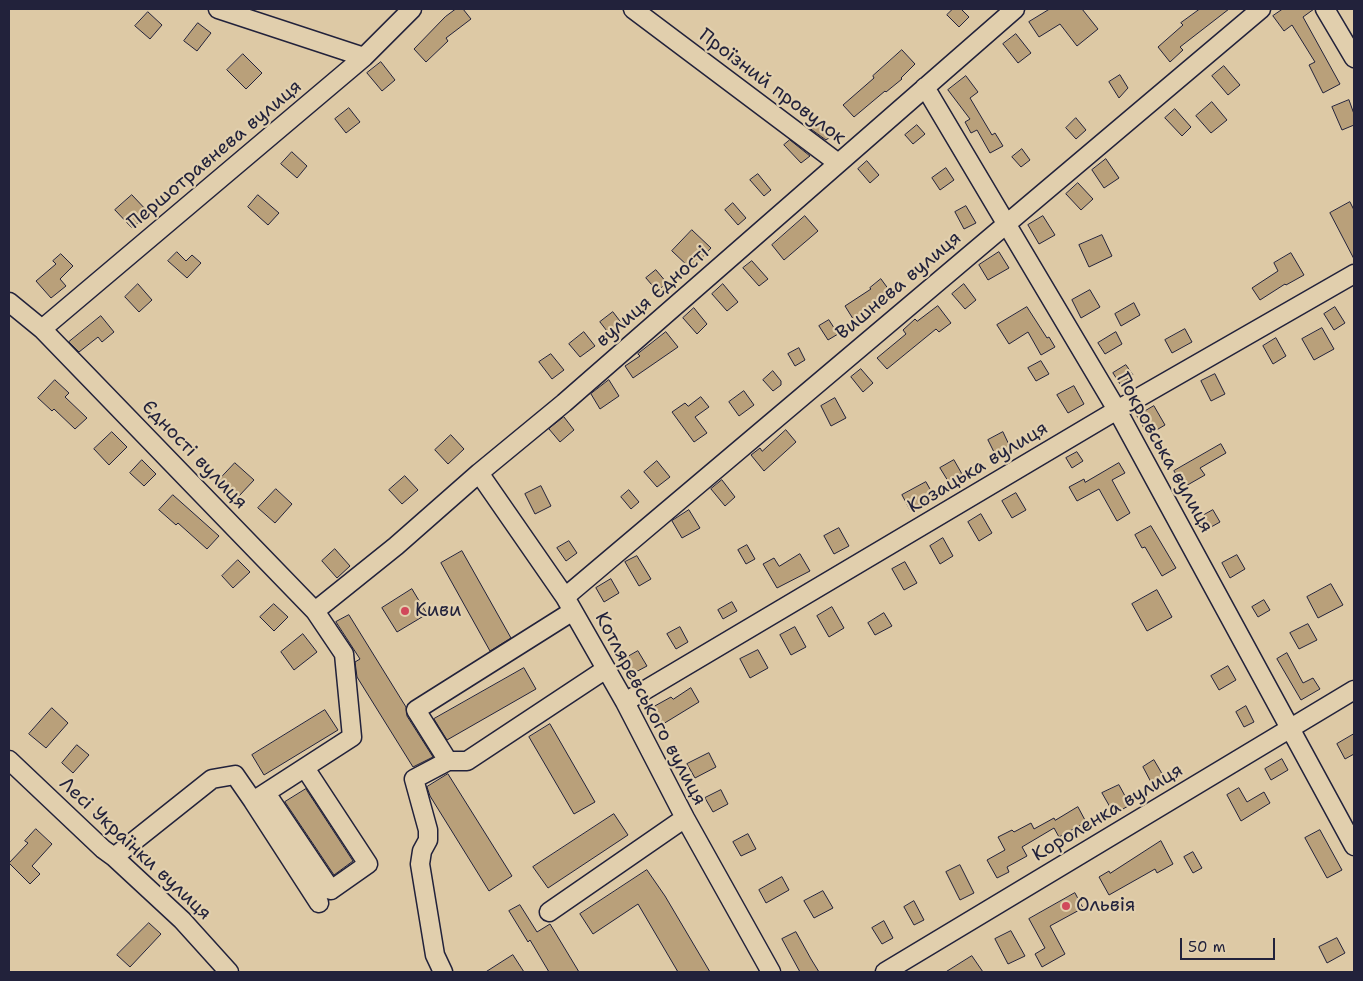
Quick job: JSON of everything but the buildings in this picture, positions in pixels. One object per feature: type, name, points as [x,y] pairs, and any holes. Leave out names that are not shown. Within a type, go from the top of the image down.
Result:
[{"type":"street","points":[[218,9],[364,57]]},
{"type":"street","name":"Першотравнева вулиця","points":[[42,329],[364,57],[412,9]]},
{"type":"street","name":"Проїзний провулок","points":[[632,9],[838,163]]},
{"type":"street","name":"вулиця Єдності","points":[[315,611],[396,546],[479,473],[564,404],[1015,9]]},
{"type":"street","name":"Вишнева вулиця","points":[[448,761],[416,710],[569,604],[1007,223],[1261,9]]},
{"type":"street","points":[[1325,9],[1354,58]]},
{"type":"street","name":"Покровська вулиця","points":[[925,87],[1117,410],[1354,846]]},
{"type":"street","name":"Козацька вулиця","points":[[625,702],[1117,410],[1354,274]]},
{"type":"street","name":"Єдності вулиця","points":[[9,302],[42,329],[315,611],[344,654],[352,737],[305,768]]},
{"type":"street","name":"Котляревського вулиця","points":[[479,473],[569,604],[625,702],[685,818],[771,972]]},
{"type":"street","points":[[443,972],[435,955],[420,864],[422,851],[428,840],[428,835],[414,779],[448,761],[468,761],[606,669]]},
{"type":"street","name":"Короленка вулиця","points":[[885,972],[1354,690]]},
{"type":"street","name":"Лесі Українки вулиця","points":[[9,760],[103,849],[182,920],[229,972]]},
{"type":"street","points":[[114,857],[212,780],[235,775],[260,797],[331,890],[368,864],[305,768],[260,797]]},
{"type":"street","points":[[260,797],[319,903]]},
{"type":"street","points":[[549,912],[685,818]]},
{"type":"place","name":"Киви","points":[[405,611]]},
{"type":"place","name":"Ольвія","points":[[1066,906]]}]
